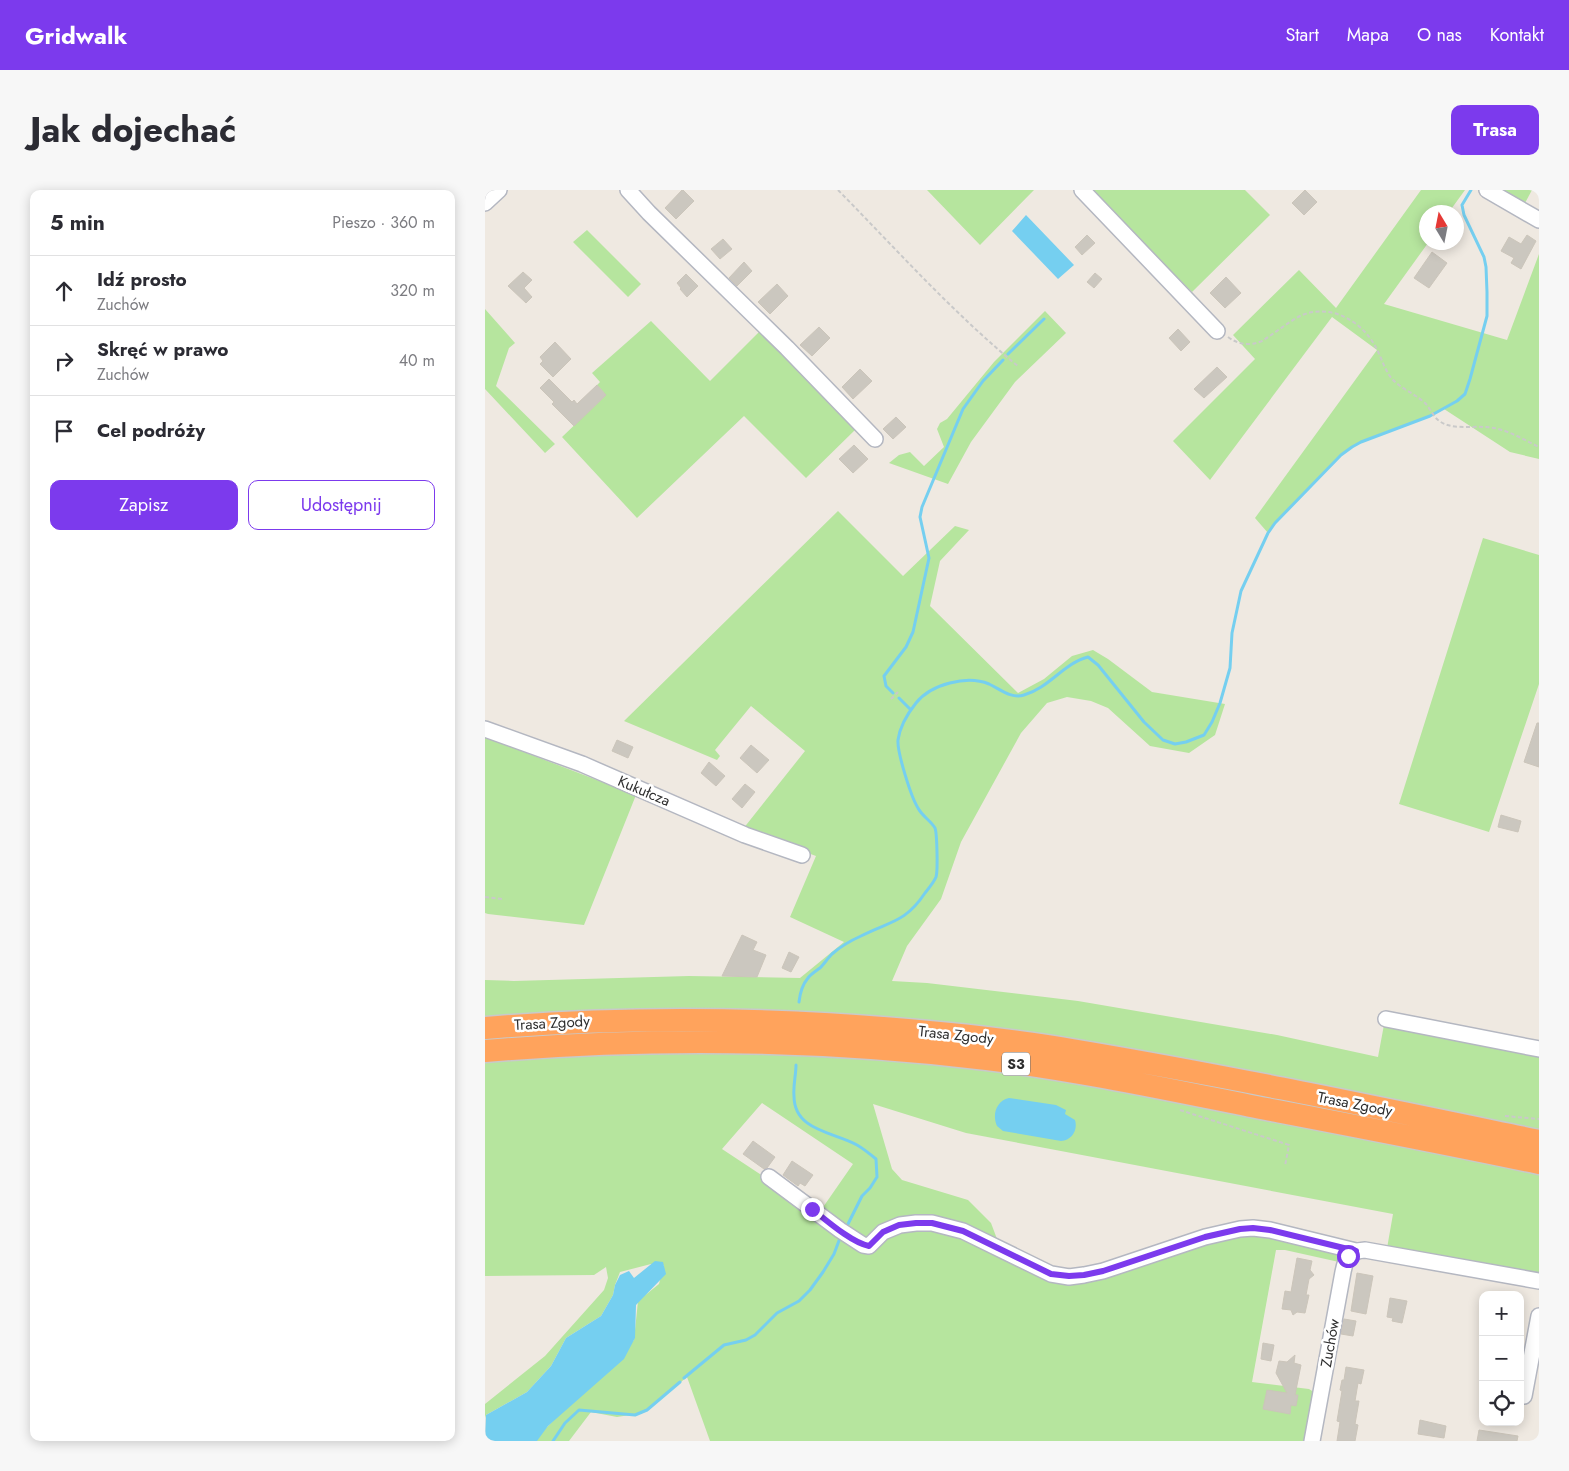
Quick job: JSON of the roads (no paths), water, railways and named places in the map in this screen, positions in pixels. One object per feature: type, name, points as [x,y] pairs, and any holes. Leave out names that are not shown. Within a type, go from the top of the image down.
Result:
[{"type":"highway","name":"Trasa Zgody","points":[[485,1028],[600,1020],[682,1019],[818,1023],[992,1039],[1071,1049],[1343,1101],[1535,1151]]},
{"type":"highway","name":"Trasa Zgody","points":[[485,1051],[603,1044],[748,1042],[921,1052],[988,1059],[1077,1073],[1337,1123],[1535,1151]]},
{"type":"street","points":[[485,203],[499,190]]},
{"type":"street","points":[[628,190],[649,213],[787,348],[875,439]]},
{"type":"street","points":[[1082,190],[1217,331]]},
{"type":"street","points":[[1487,190],[1539,220]]},
{"type":"street","name":"Kukułcza","points":[[485,729],[582,764],[745,835],[802,855]]},
{"type":"street","points":[[1386,1020],[1539,1049]]},
{"type":"street","points":[[1343,1101],[1438,1132],[1535,1151]]},
{"type":"street","points":[[1337,1123],[1438,1132],[1535,1151]]},
{"type":"street","points":[[769,1177],[863,1245],[869,1246],[883,1232],[899,1225],[932,1223],[963,1231],[1051,1274],[1069,1276],[1103,1271],[1205,1237],[1253,1228],[1270,1230],[1356,1251],[1372,1252],[1539,1281]]},
{"type":"street","name":"Zuchów","points":[[1312,1441],[1343,1272],[1348,1256],[1356,1251]]},
{"type":"street","points":[[1524,1396],[1539,1316]]},
{"type":"water","points":[[1026,215],[1074,265],[1058,279],[1012,231]]},
{"type":"water","points":[[1009,1098],[1056,1105],[1066,1110],[1065,1114],[1075,1120],[1075,1131],[1071,1137],[1061,1141],[1003,1131],[997,1126],[995,1113],[998,1105]]},
{"type":"water","points":[[655,1261],[663,1262],[666,1274],[636,1305],[635,1338],[624,1359],[548,1426],[537,1441],[485,1441],[486,1415],[527,1392],[551,1366],[566,1338],[601,1316],[613,1295],[620,1275],[629,1271],[634,1278]]},
{"type":"waterway","points":[[799,1002],[806,981],[832,954],[842,946],[904,916],[918,903],[936,877],[937,852],[935,828],[920,811],[915,802],[908,785],[898,746],[902,725],[910,711],[923,696],[940,686],[970,680],[989,684],[1010,695],[1024,695],[1041,687],[1071,664],[1088,657],[1098,665],[1144,722],[1163,740],[1175,744],[1204,735],[1220,703],[1230,668],[1232,633],[1241,591],[1268,533],[1275,523],[1341,455],[1352,447],[1430,416],[1457,401],[1465,394],[1487,316],[1484,257],[1464,215],[1462,205],[1471,190]]},
{"type":"waterway","points":[[1008,354],[1044,319]]},
{"type":"waterway","points":[[893,693],[886,686],[884,676],[906,647],[913,632],[929,558],[920,517],[922,507],[963,409],[983,381],[1003,360]]},
{"type":"waterway","points":[[899,698],[911,710]]},
{"type":"waterway","points":[[796,1065],[794,1096],[796,1108],[801,1117],[817,1129],[857,1145],[876,1159],[877,1177],[862,1196],[846,1228]]},
{"type":"waterway","points":[[684,1378],[724,1345],[746,1340],[755,1335],[777,1313],[799,1301],[823,1272],[834,1254],[840,1238]]},
{"type":"waterway","points":[[553,1441],[565,1423],[579,1410],[635,1415],[647,1410],[680,1382]]}]
